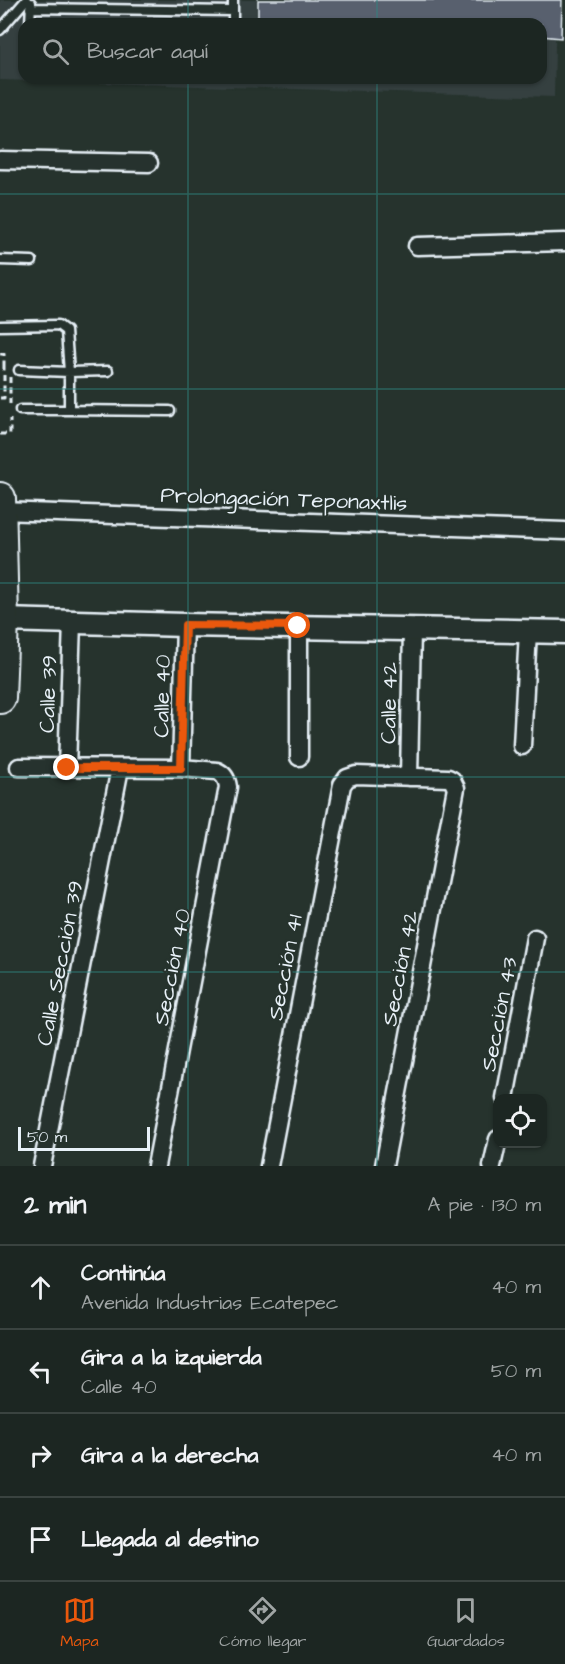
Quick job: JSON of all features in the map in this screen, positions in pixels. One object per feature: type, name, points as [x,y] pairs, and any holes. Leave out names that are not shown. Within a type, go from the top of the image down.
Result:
[{"type":"highway","points":[[0,698],[3,620],[1,505]]},
{"type":"street","points":[[0,160],[149,163]]},
{"type":"street","points":[[417,246],[565,242]]},
{"type":"street","name":"Prolongación Teponaxtlis","points":[[1,505],[565,531]]},
{"type":"street","points":[[3,620],[565,632]]},
{"type":"street","name":"Calle 39","points":[[67,768],[72,622]]},
{"type":"street","name":"Calle 40","points":[[181,768],[185,625]]},
{"type":"street","points":[[298,626],[299,757]]},
{"type":"street","name":"Calle 42","points":[[409,777],[412,630]]},
{"type":"street","points":[[522,746],[528,631]]},
{"type":"street","points":[[19,768],[181,768]]},
{"type":"street","name":"Calle Sección 39","points":[[42,1166],[120,768]]},
{"type":"street","name":"Sección 40","points":[[156,1166],[228,787],[225,777],[217,771],[181,768]]},
{"type":"street","name":"Sección 41","points":[[269,1166],[342,784],[347,778],[356,775],[409,777]]},
{"type":"street","name":"Sección 42","points":[[384,1166],[456,788],[452,780],[441,777],[409,777]]},
{"type":"street","name":"Sección 43","points":[[506,1094],[535,938]]},
{"type":"street","points":[[492,1166],[496,1148]]},
{"type":"lane","points":[[0,30],[26,0]]},
{"type":"lane","points":[[233,0],[233,18]]},
{"type":"lane","points":[[31,4],[233,11]]},
{"type":"lane","points":[[0,260],[32,261]]},
{"type":"lane","points":[[0,326],[62,326],[66,334],[69,410]]},
{"type":"lane","points":[[19,370],[108,371]]},
{"type":"lane","points":[[20,410],[170,411]]},
{"type":"path","points":[[2,354],[4,366],[2,398]]},
{"type":"path","points":[[4,366],[10,366]]},
{"type":"path","points":[[0,434],[10,434],[10,377]]},
{"type":"shaded area","points":[[0,0],[556,0],[554,97],[130,84],[547,84],[547,18],[18,18],[18,81],[0,80]]},
{"type":"building","points":[[258,0],[562,0],[561,38],[547,37],[547,18],[258,18]]},
{"type":"route","points":[[67,768],[181,768],[185,625],[298,626]]}]
